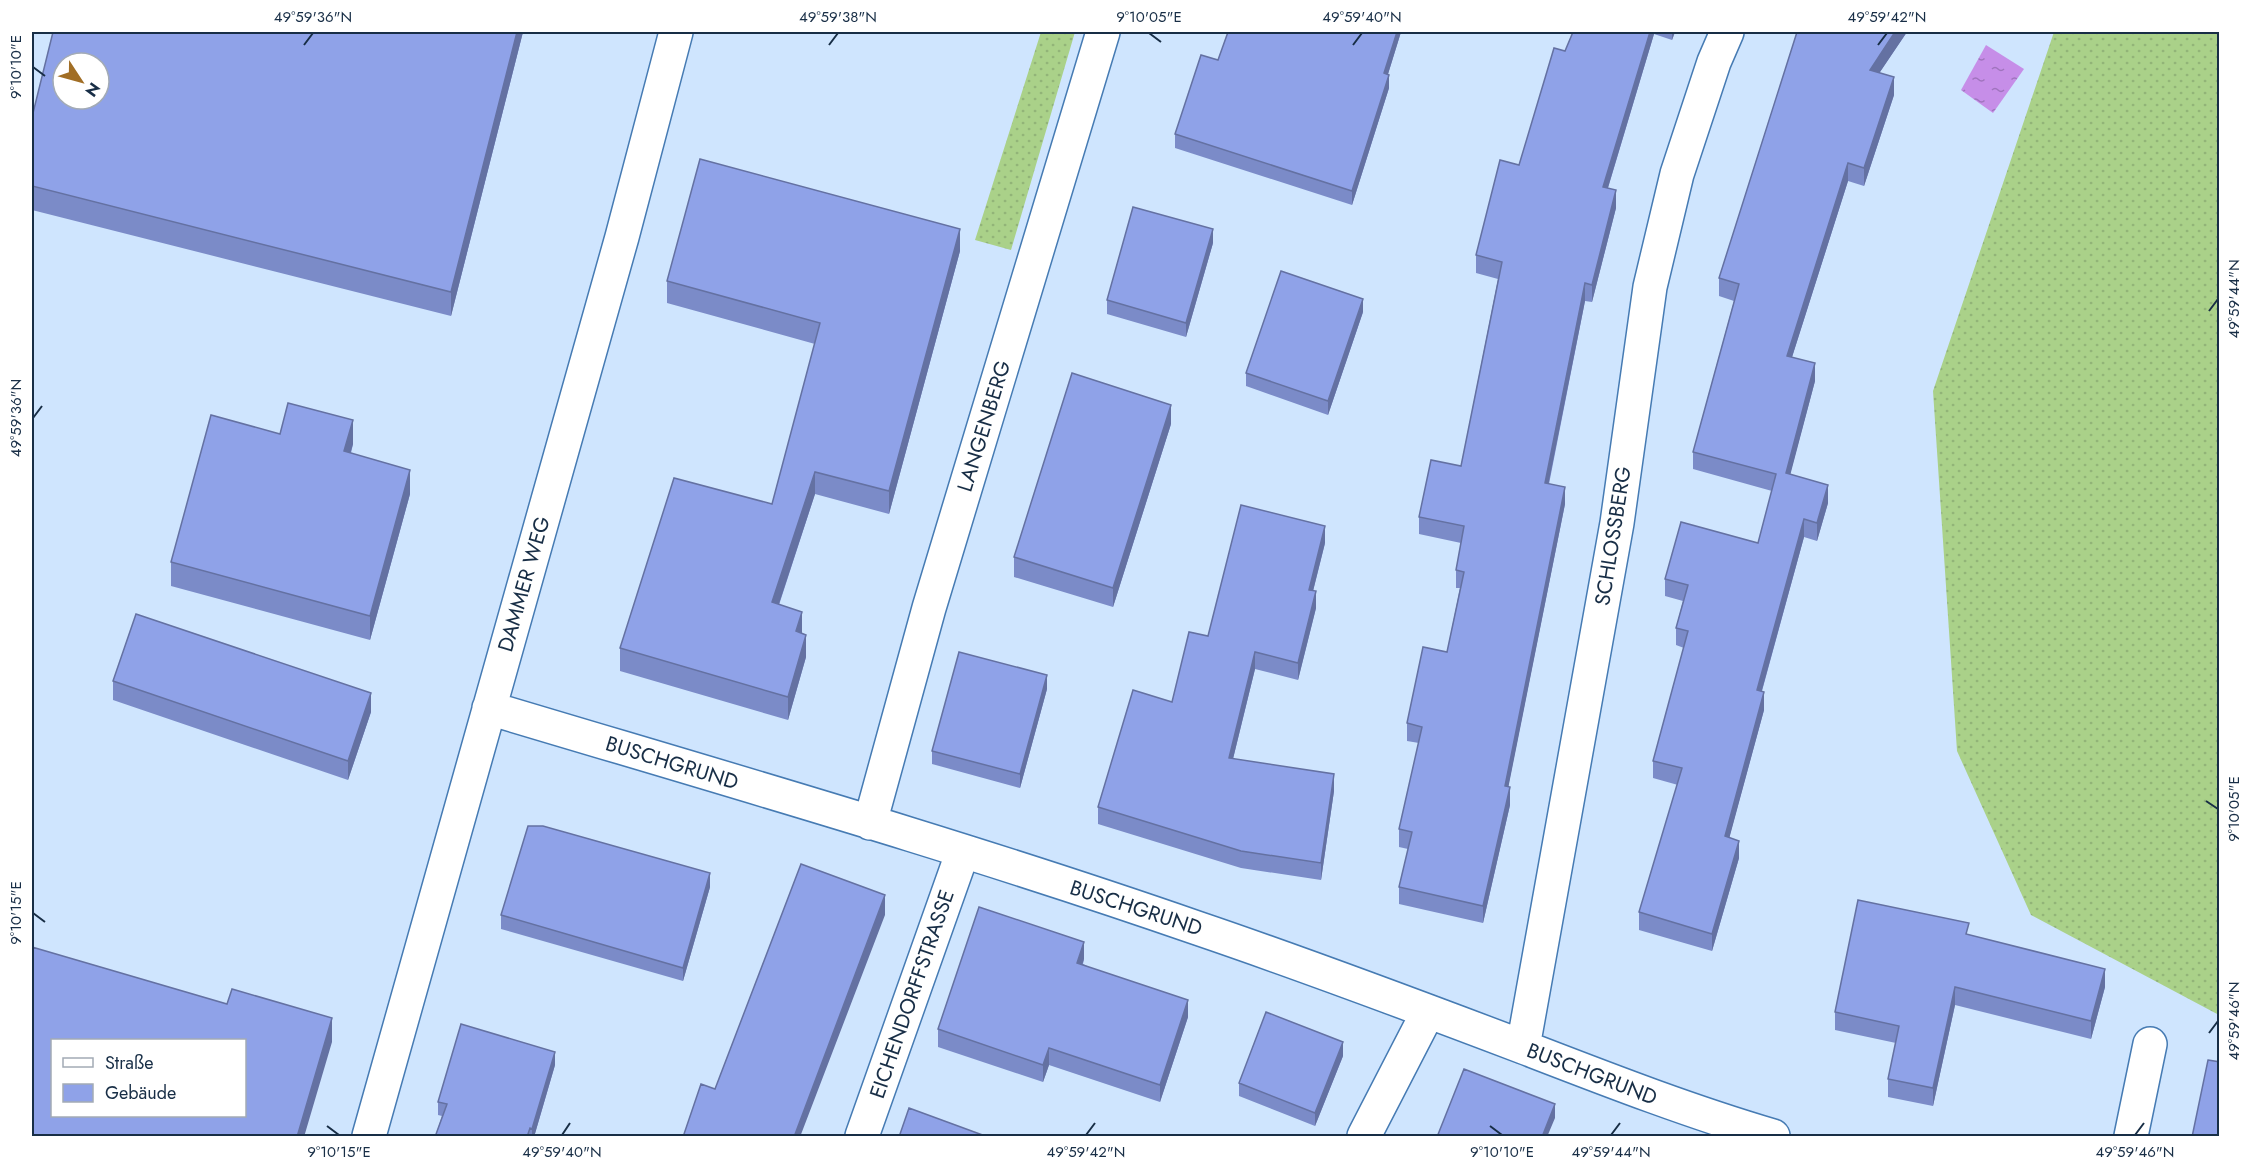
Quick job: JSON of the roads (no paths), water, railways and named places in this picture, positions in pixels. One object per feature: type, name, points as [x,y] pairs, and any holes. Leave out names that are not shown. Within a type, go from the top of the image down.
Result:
[{"type":"street","name":"DAMMER WEG","points":[[369,1137],[618,248],[676,32]]},
{"type":"street","name":"LANGENBERG","points":[[870,823],[929,608],[1103,32]]},
{"type":"street","name":"SCHLOSSBERG","points":[[1523,1047],[1617,523],[1650,287],[1677,174],[1714,62],[1727,32]]},
{"type":"street","name":"BUSCHGRUND","points":[[489,708],[963,851],[1198,928],[1523,1047],[1649,1096],[1773,1137]]},
{"type":"street","name":"EICHENDORFFSTRASSE","points":[[862,1137],[963,851]]},
{"type":"street","points":[[1364,1137],[1428,1012]]},
{"type":"street","points":[[2132,1137],[2150,1044]]},
{"type":"water","points":[[1986,45],[2024,69],[1993,113],[1961,90]]}]
